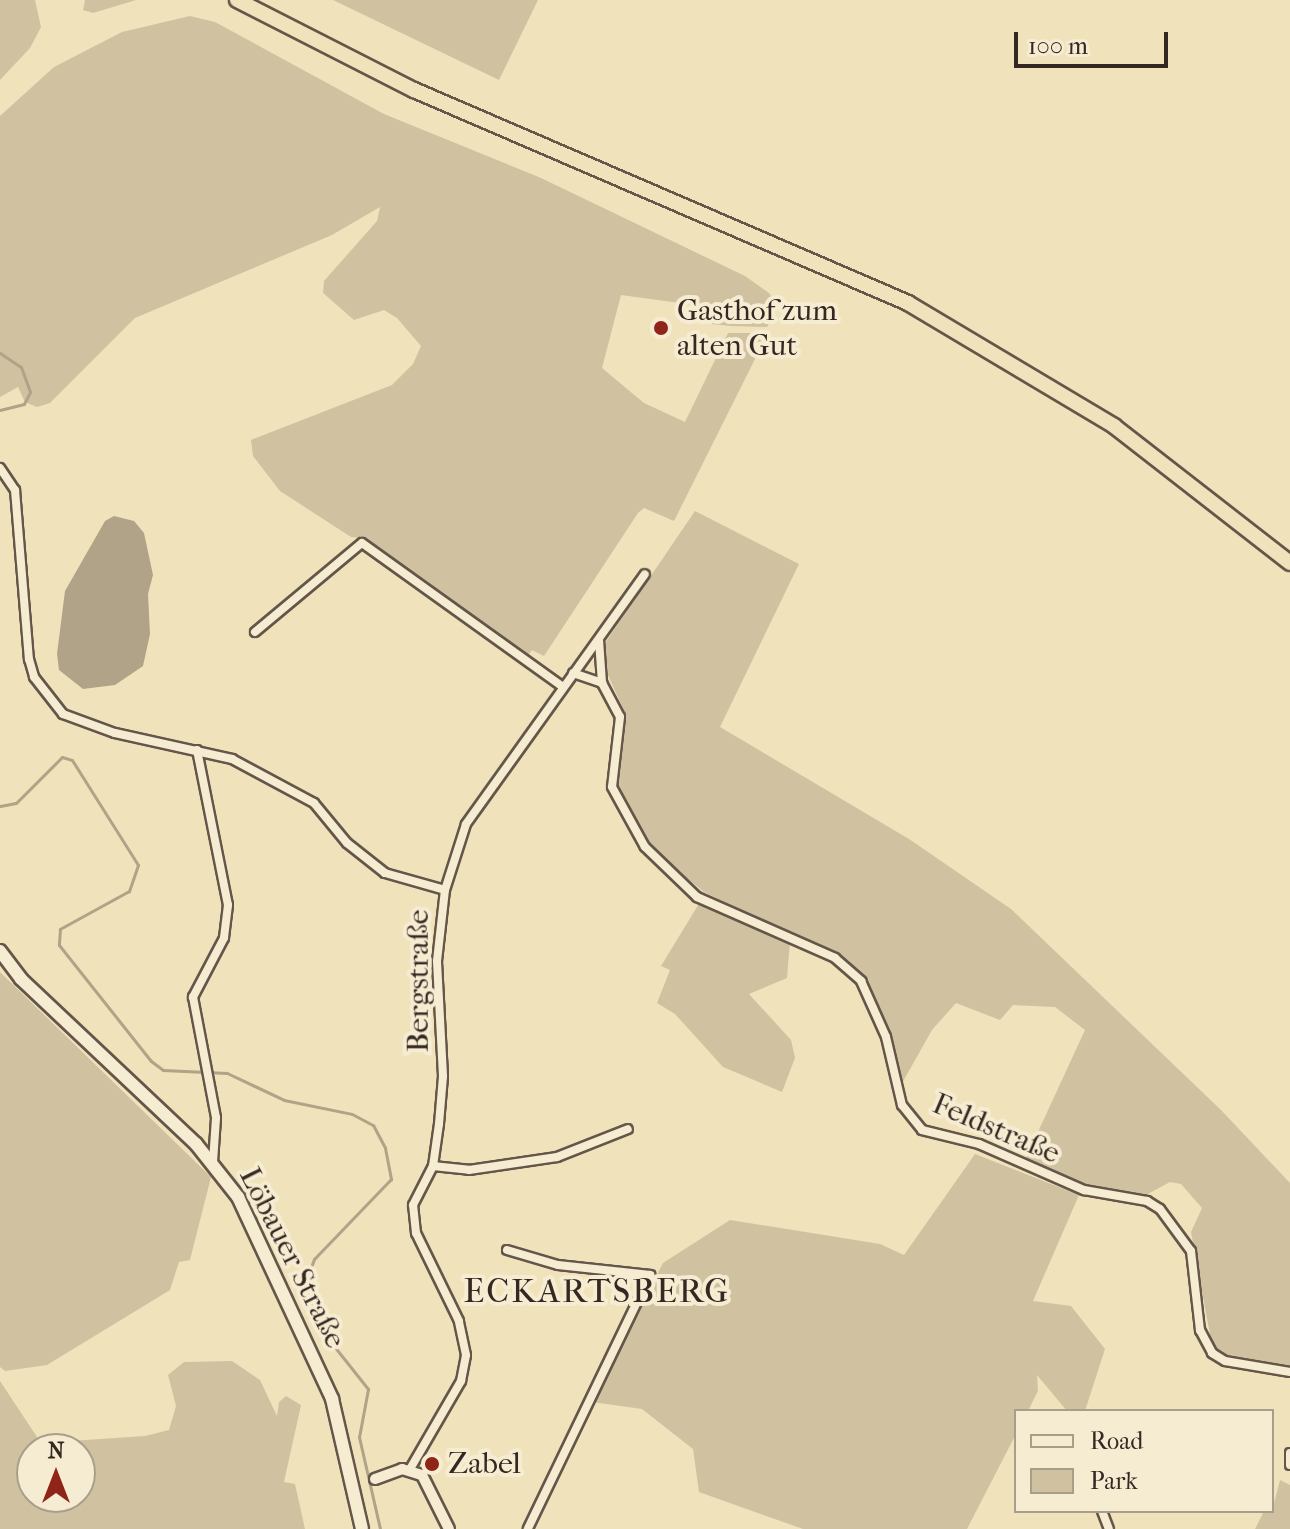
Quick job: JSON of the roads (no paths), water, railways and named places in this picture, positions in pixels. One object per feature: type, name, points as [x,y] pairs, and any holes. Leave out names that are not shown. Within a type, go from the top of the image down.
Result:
[{"type":"highway","points":[[237,0],[414,90],[908,303],[1114,426],[1290,563]]},
{"type":"main road","name":"Löbauer Straße","points":[[0,951],[21,979],[213,1162],[250,1221],[332,1399],[358,1484],[362,1529]]},
{"type":"street","points":[[0,468],[15,490],[29,659],[41,689],[72,721],[232,759],[314,803],[347,843],[385,873],[445,890]]},
{"type":"street","points":[[255,632],[362,543],[562,686]]},
{"type":"street","name":"Bergstraße","points":[[410,1469],[461,1381],[466,1355],[459,1321],[416,1233],[413,1205],[433,1166],[443,1076],[437,961],[445,890],[466,824],[645,574]]},
{"type":"street","name":"Feldstraße","points":[[599,640],[602,683],[620,717],[612,787],[645,847],[697,897],[835,958],[861,981],[878,1014],[902,1105],[922,1130],[979,1144],[1084,1190],[1147,1201],[1160,1209],[1191,1251],[1200,1330],[1212,1353],[1225,1361],[1290,1372]]},
{"type":"street","points":[[573,673],[602,683]]},
{"type":"street","points":[[197,750],[228,905],[224,938],[193,997],[196,1029],[208,1059],[211,1080],[216,1135],[213,1162]]},
{"type":"street","points":[[433,1166],[469,1170],[557,1157],[628,1129]]},
{"type":"street","points":[[507,1250],[558,1265],[650,1275],[528,1529]]},
{"type":"street","points":[[1290,1453],[1290,1465]]},
{"type":"street","points":[[375,1479],[410,1469],[428,1483],[449,1529]]},
{"type":"waterway","points":[[0,353],[21,367],[30,392],[24,404],[0,410]]},
{"type":"waterway","points":[[0,806],[16,803],[62,757],[72,760],[138,865],[129,891],[60,929],[59,945],[151,1061],[163,1070],[227,1073],[284,1100],[352,1114],[373,1125],[385,1148],[391,1179],[314,1259],[304,1286],[326,1336],[368,1389],[359,1437],[380,1529]]},
{"type":"place","name":"Gasthof zum alten Gut","points":[[661,328]]},
{"type":"place","name":"Zabel","points":[[432,1464]]},
{"type":"district","name":"ECKARTSBERG","points":[[597,1292]]}]
